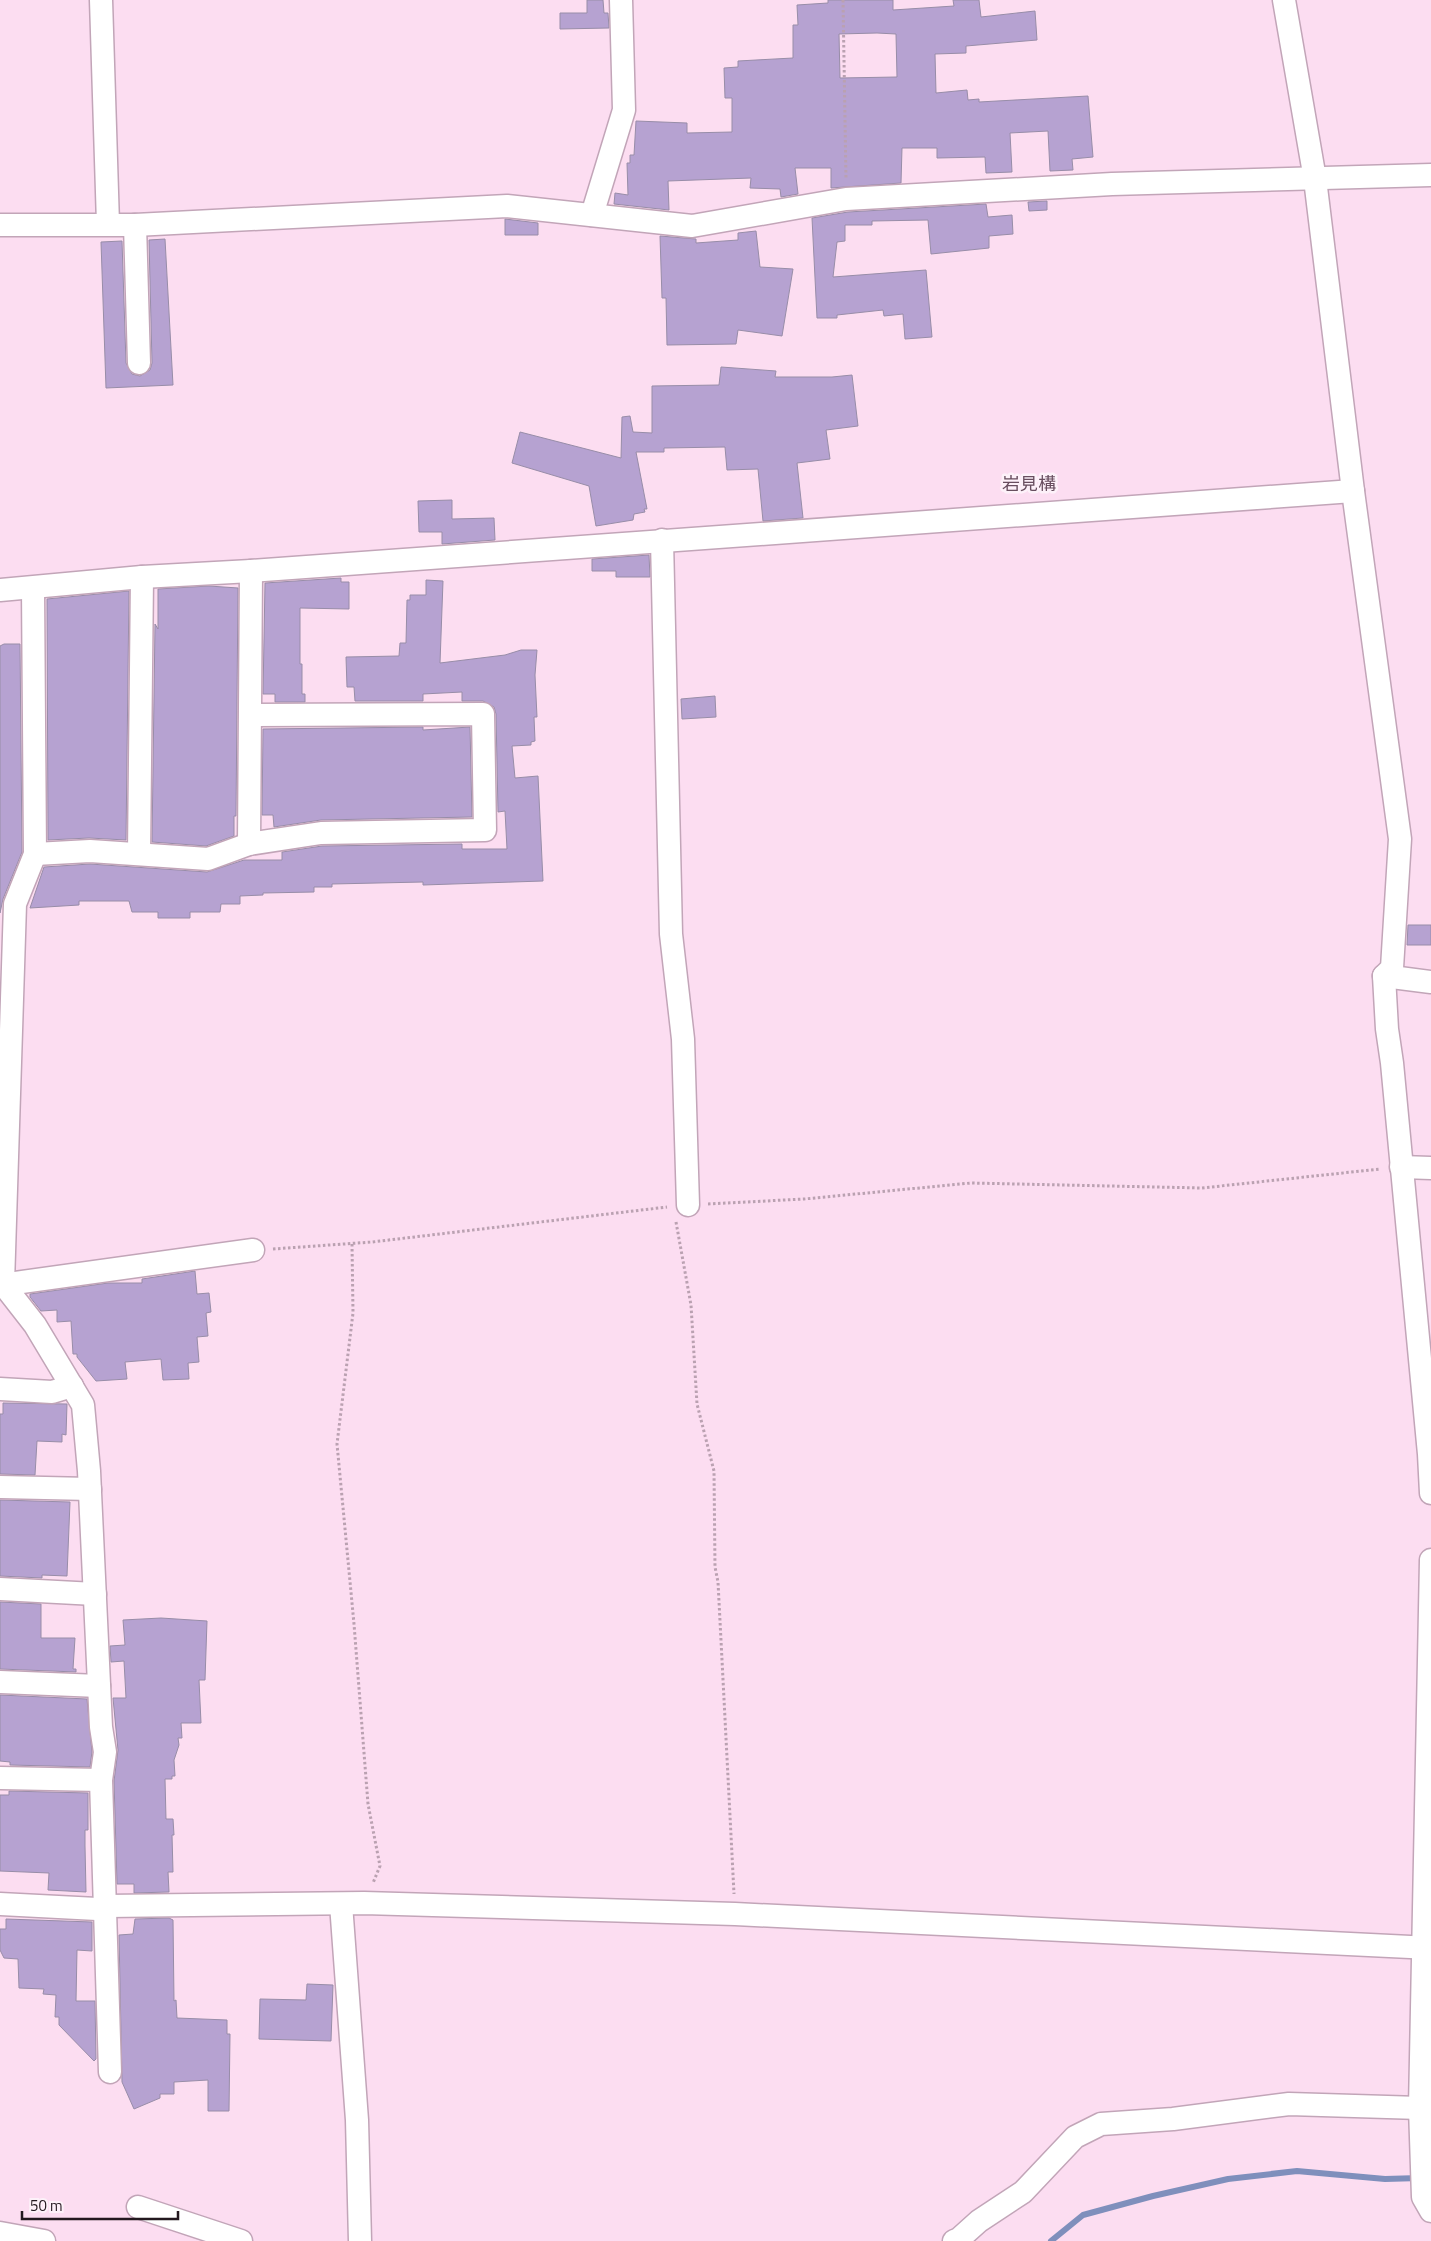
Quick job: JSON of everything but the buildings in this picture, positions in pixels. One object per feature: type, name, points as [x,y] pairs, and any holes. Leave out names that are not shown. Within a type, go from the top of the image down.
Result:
[{"type":"street","points":[[101,0],[108,224]]},
{"type":"street","points":[[592,215],[624,110],[621,0]]},
{"type":"street","points":[[1284,0],[1315,179],[1353,491],[1400,839],[1392,968],[1384,976],[1386,1029],[1392,1063],[1429,1454],[1431,1493]]},
{"type":"street","points":[[0,224],[135,225],[507,206],[692,226],[846,200],[1112,184],[1431,175]]},
{"type":"street","points":[[135,225],[139,363]]},
{"type":"street","points":[[0,590],[142,577],[251,571],[1353,491]]},
{"type":"street","points":[[662,540],[671,934],[683,1039],[681,1206]]},
{"type":"street","points":[[248,844],[251,715],[251,571]]},
{"type":"street","points":[[139,854],[142,577]]},
{"type":"street","points":[[33,588],[35,854],[15,904],[2,1284],[35,1325],[84,1405],[105,1752],[101,1780],[110,2072]]},
{"type":"street","points":[[35,854],[90,851],[208,858],[248,844],[321,832],[485,830],[483,714],[251,715]]},
{"type":"street","points":[[1384,976],[1431,982]]},
{"type":"street","points":[[1401,1167],[1431,1168]]},
{"type":"street","points":[[2,1284],[252,1250]]},
{"type":"street","points":[[0,1389],[52,1392],[72,1386]]},
{"type":"street","points":[[0,1487],[90,1489]]},
{"type":"street","points":[[1431,1560],[1427,1948],[1420,2108],[1423,2197],[1431,2211]]},
{"type":"street","points":[[0,1589],[95,1594]]},
{"type":"street","points":[[0,1682],[100,1686]]},
{"type":"street","points":[[0,1778],[101,1780]]},
{"type":"street","points":[[0,1904],[97,1909],[106,1906],[364,1903],[735,1914],[1427,1948]]},
{"type":"street","points":[[340,1904],[356,2120],[355,2240]]},
{"type":"street","points":[[954,2241],[959,2239],[979,2221],[1024,2192],[1076,2137],[1101,2124],[1173,2119],[1289,2104],[1420,2108]]},
{"type":"street","points":[[138,2208],[241,2241]]},
{"type":"street","points":[[0,2233],[44,2241]]},
{"type":"path","points":[[843,0],[846,200]]},
{"type":"path","points":[[252,1250],[352,1244],[681,1206],[804,1199],[971,1183],[1202,1188],[1401,1167]]},
{"type":"path","points":[[681,1206],[691,1305],[697,1404],[714,1471],[715,1568],[718,1582],[735,1914]]},
{"type":"path","points":[[352,1244],[353,1313],[337,1444],[368,1804],[380,1866],[364,1903]]},
{"type":"waterway","points":[[1051,2241],[1083,2215],[1153,2196],[1228,2179],[1297,2171],[1385,2179],[1420,2178]]},
{"type":"district","name":"岩見構","points":[[1029,483]]}]
